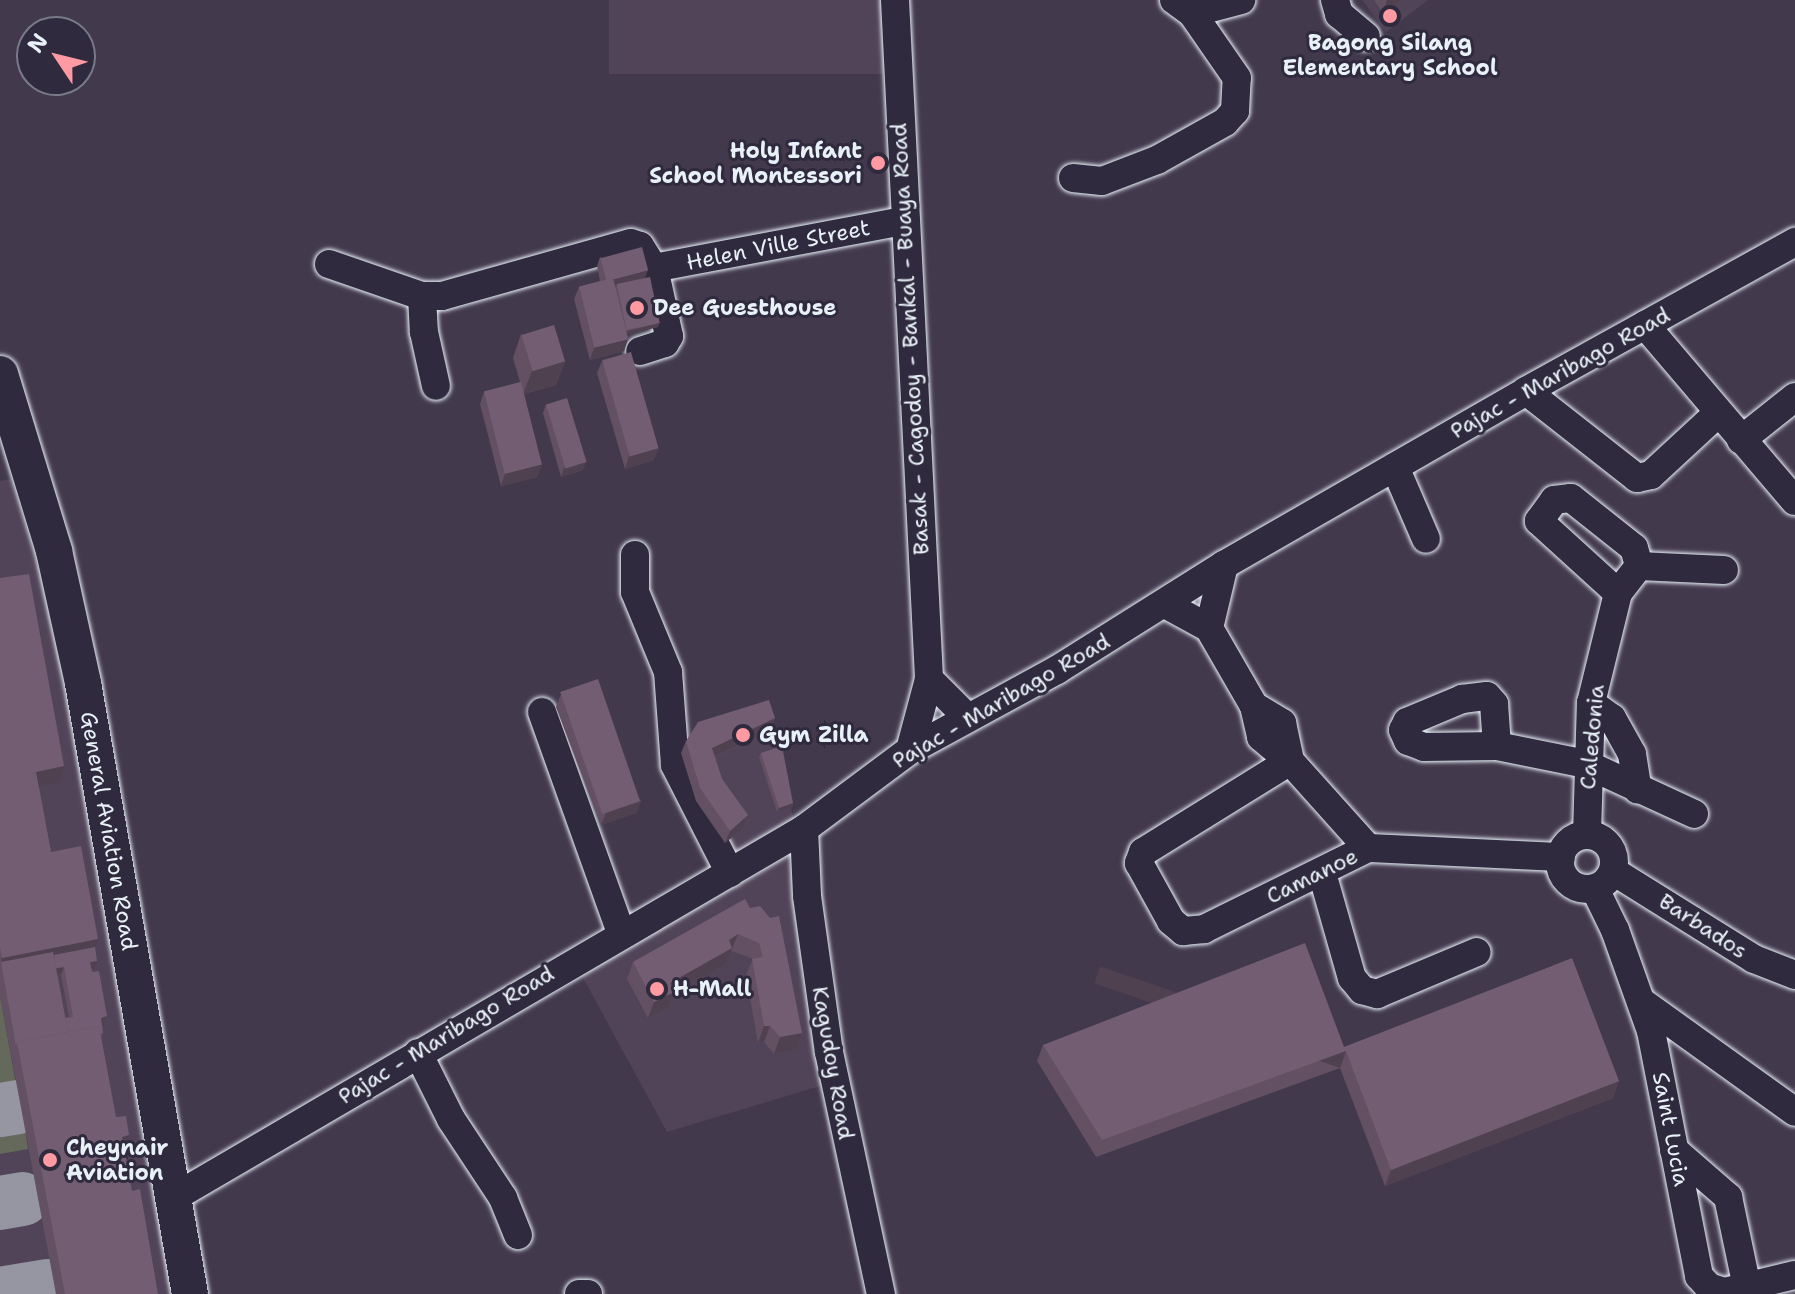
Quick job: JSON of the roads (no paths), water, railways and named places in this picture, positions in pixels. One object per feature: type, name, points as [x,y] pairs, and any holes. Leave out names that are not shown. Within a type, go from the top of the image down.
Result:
[{"type":"main road","name":"General Aviation Road","points":[[0,374],[54,551],[83,683],[190,1294]]},
{"type":"street","name":"Basak - Cagodoy - Bankal - Buaya Road","points":[[895,0],[903,221],[929,679],[910,750]]},
{"type":"street","points":[[1183,7],[1241,0]]},
{"type":"street","points":[[1335,0],[1339,14],[1366,37]]},
{"type":"street","points":[[1073,178],[1102,181],[1134,169],[1225,122],[1235,111],[1237,78],[1183,7]]},
{"type":"street","name":"Helen Ville Street","points":[[654,268],[903,221]]},
{"type":"street","name":"Pajac - Maribago Road","points":[[173,1198],[621,933],[804,829],[910,750],[1526,391],[1795,242]]},
{"type":"street","points":[[329,264],[422,296],[442,296],[631,243],[640,246],[654,268],[669,336],[665,343],[640,351]]},
{"type":"street","points":[[422,296],[424,332],[436,386]]},
{"type":"street","points":[[1645,325],[1795,501]]},
{"type":"street","points":[[1526,391],[1637,478],[1651,475],[1718,413]]},
{"type":"street","points":[[1741,440],[1795,397]]},
{"type":"street","points":[[1395,467],[1426,539]]},
{"type":"street","points":[[1571,498],[1634,548],[1639,566],[1618,593],[1544,527],[1539,521],[1545,508],[1571,498]]},
{"type":"street","points":[[635,555],[635,592],[668,672],[675,765],[730,873]]},
{"type":"street","points":[[1209,628],[1224,565]]},
{"type":"street","points":[[1639,566],[1724,570]]},
{"type":"street","name":"Caledonia","points":[[1587,835],[1586,764],[1591,703],[1618,593]]},
{"type":"street","points":[[1165,604],[1209,628],[1254,706],[1261,737],[1290,761]]},
{"type":"street","points":[[929,679],[967,717]]},
{"type":"street","points":[[1591,703],[1612,718],[1632,754],[1638,790]]},
{"type":"street","points":[[542,712],[621,933]]},
{"type":"street","points":[[1497,746],[1586,764],[1694,814]]},
{"type":"street","name":"Camanoe","points":[[1290,761],[1368,848],[1204,929],[1183,931],[1171,921],[1139,863],[1151,845],[1290,761]]},
{"type":"street","name":"Kagudoy Road","points":[[804,829],[807,896],[829,1052],[881,1294]]},
{"type":"street","points":[[1587,835],[1608,844],[1604,880],[1568,882],[1561,857],[1571,841],[1587,835]]},
{"type":"street","points":[[1368,848],[1561,857]]},
{"type":"street","points":[[1322,873],[1352,978],[1362,990],[1377,994],[1477,952]]},
{"type":"street","name":"Barbados","points":[[1604,880],[1762,964],[1795,975]]},
{"type":"street","name":"Saint Lucia","points":[[1604,880],[1642,1002],[1699,1276],[1716,1291],[1795,1275]]},
{"type":"street","points":[[1642,1002],[1795,1112]]},
{"type":"street","points":[[418,1053],[451,1119],[503,1198],[518,1235]]},
{"type":"street","points":[[1674,1150],[1728,1197],[1747,1287]]},
{"type":"street","points":[[579,1294],[588,1294]]},
{"type":"place","name":"Bagong Silang Elementary School","points":[[1390,16]]},
{"type":"place","name":"Holy Infant School Montessori","points":[[878,163]]},
{"type":"place","name":"Dee Guesthouse","points":[[637,308]]},
{"type":"place","name":"Gym Zilla","points":[[743,735]]},
{"type":"place","name":"H-Mall","points":[[657,989]]},
{"type":"place","name":"Cheynair Aviation","points":[[50,1160]]}]
